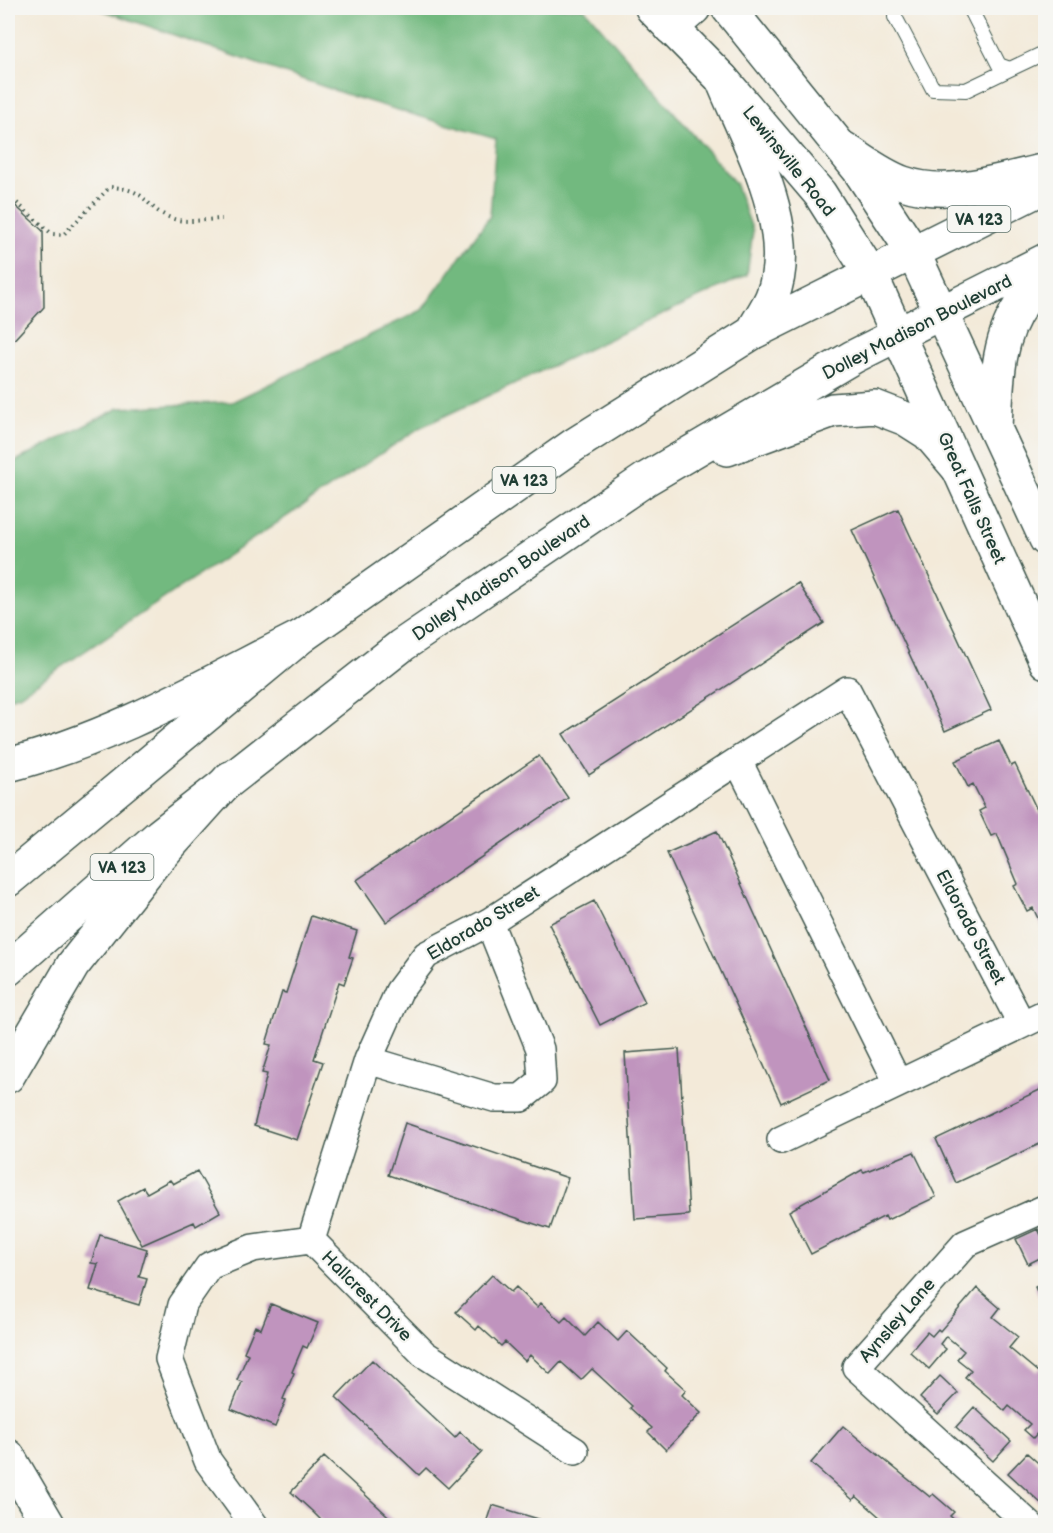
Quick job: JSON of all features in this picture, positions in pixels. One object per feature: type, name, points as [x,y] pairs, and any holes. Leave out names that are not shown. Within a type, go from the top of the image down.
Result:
[{"type":"main road","points":[[728,8],[843,148],[888,210],[913,252],[942,312],[1046,539]]},
{"type":"main road","name":"Lewinsville Road","points":[[672,14],[722,79],[820,194],[870,273],[899,334]]},
{"type":"main road","points":[[722,79],[768,190],[780,246],[772,297],[752,333]]},
{"type":"main road","points":[[843,148],[901,183],[922,189],[973,186],[1046,170]]},
{"type":"main road","name":"VA 123","points":[[8,880],[302,636],[574,445],[752,333],[1046,186]]},
{"type":"main road","name":"Dolley Madison Boulevard","points":[[8,969],[152,842],[230,778],[400,646],[646,479],[853,357],[1046,260]]},
{"type":"main road","points":[[995,429],[1000,356],[1022,302],[1046,278]]},
{"type":"main road","name":"Great Falls Street","points":[[899,334],[1046,662]]},
{"type":"main road","points":[[646,479],[833,410],[862,406],[882,408],[906,418],[928,434],[957,467]]},
{"type":"main road","points":[[8,765],[43,756],[110,730],[302,636]]},
{"type":"main road","points":[[8,1076],[73,965],[153,864],[230,778]]},
{"type":"main road","points":[[8,1456],[49,1526]]},
{"type":"street","name":"Eldorado Street","points":[[311,1240],[368,1060],[399,992],[426,955],[489,922],[847,690],[1033,1018],[782,1140]]},
{"type":"street","points":[[738,761],[898,1083]]},
{"type":"street","points":[[368,1060],[494,1098],[520,1098],[542,1081],[540,1049],[489,922]]},
{"type":"street","name":"Aynsley Lane","points":[[1031,1526],[856,1367],[964,1244],[1046,1208]]},
{"type":"street","name":"Hallcrest Drive","points":[[255,1526],[208,1461],[169,1359],[182,1305],[209,1266],[253,1248],[311,1240],[424,1354],[575,1451]]},
{"type":"lane","points":[[896,8],[895,17],[933,89],[966,90],[1046,52]]},
{"type":"lane","points":[[970,8],[999,65],[1010,69]]},
{"type":"path","points":[[8,195],[52,234],[63,235],[110,187],[140,192],[162,214],[173,220],[222,219]]},
{"type":"green space","points":[[96,8],[584,8],[735,183],[753,231],[747,275],[421,427],[19,695],[8,698],[8,465],[119,408],[232,402],[422,310],[490,216],[496,139],[351,96]]},
{"type":"building","points":[[8,199],[43,231],[44,307],[8,346]]},
{"type":"building","points":[[898,509],[991,710],[945,731],[852,530]]},
{"type":"building","points":[[798,583],[824,623],[589,775],[563,734]]},
{"type":"building","points":[[999,741],[1011,766],[1015,764],[1039,814],[1044,812],[1046,815],[1046,947],[1040,936],[1045,933],[1033,908],[1027,911],[1014,886],[1018,884],[997,834],[991,836],[979,811],[985,808],[973,784],[968,787],[955,761]]},
{"type":"building","points":[[539,756],[568,798],[386,922],[357,880]]},
{"type":"building","points":[[717,831],[830,1080],[781,1103],[667,853]]},
{"type":"building","points":[[594,901],[645,1002],[600,1025],[549,924]]},
{"type":"building","points":[[311,916],[357,931],[349,957],[353,958],[344,984],[339,982],[314,1059],[323,1062],[297,1140],[254,1126],[267,1074],[262,1073],[271,1045],[266,1044],[282,992],[286,993]]},
{"type":"building","points":[[679,1049],[689,1215],[635,1219],[625,1053]]},
{"type":"building","points":[[1046,1087],[1046,1141],[956,1183],[936,1139]]},
{"type":"building","points":[[405,1123],[568,1178],[550,1229],[388,1175]]},
{"type":"building","points":[[914,1152],[936,1197],[887,1220],[885,1216],[811,1254],[789,1211],[862,1170],[864,1172]]},
{"type":"building","points":[[197,1171],[220,1212],[196,1226],[194,1222],[142,1245],[118,1201],[143,1187],[147,1193],[170,1180],[173,1184]]},
{"type":"building","points":[[1038,1229],[1046,1245],[1046,1255],[1028,1264],[1016,1239]]},
{"type":"building","points":[[100,1235],[147,1249],[139,1277],[147,1279],[139,1305],[90,1290],[98,1264],[91,1263]]},
{"type":"building","points":[[492,1275],[511,1292],[516,1287],[537,1307],[541,1303],[561,1322],[566,1317],[585,1336],[598,1322],[618,1341],[627,1331],[667,1368],[665,1371],[686,1390],[682,1395],[701,1413],[666,1450],[648,1432],[652,1428],[630,1408],[632,1406],[592,1369],[581,1380],[561,1362],[550,1374],[530,1355],[525,1361],[505,1342],[501,1346],[479,1326],[476,1330],[456,1312]]},
{"type":"building","points":[[1046,1282],[1046,1311],[1035,1287]]},
{"type":"building","points":[[977,1288],[1000,1308],[993,1317],[1018,1337],[1009,1348],[1038,1372],[1041,1368],[1046,1372],[1046,1434],[1040,1430],[1033,1438],[1024,1430],[1030,1424],[1009,1406],[1005,1411],[965,1377],[971,1370],[957,1359],[964,1351],[946,1336],[940,1344],[946,1349],[929,1369],[910,1352],[927,1332],[932,1336],[938,1329],[940,1331]]},
{"type":"building","points":[[271,1304],[318,1323],[307,1348],[303,1346],[292,1372],[294,1373],[283,1399],[286,1400],[275,1427],[231,1409],[242,1382],[237,1380],[248,1354],[244,1352],[255,1326],[261,1329]]},
{"type":"building","points":[[372,1360],[455,1438],[460,1432],[482,1452],[448,1488],[426,1468],[419,1475],[336,1397]]},
{"type":"building","points":[[940,1376],[958,1393],[938,1414],[920,1398]]},
{"type":"building","points":[[974,1407],[1011,1441],[993,1461],[956,1427]]},
{"type":"building","points":[[843,1426],[930,1497],[933,1494],[954,1512],[950,1516],[961,1526],[890,1526],[856,1496],[853,1500],[811,1463]]},
{"type":"building","points":[[1027,1453],[1046,1470],[1044,1506],[1008,1473]]},
{"type":"building","points":[[324,1457],[399,1526],[327,1526],[291,1492]]},
{"type":"building","points":[[492,1505],[545,1521],[556,1526],[485,1526]]}]
